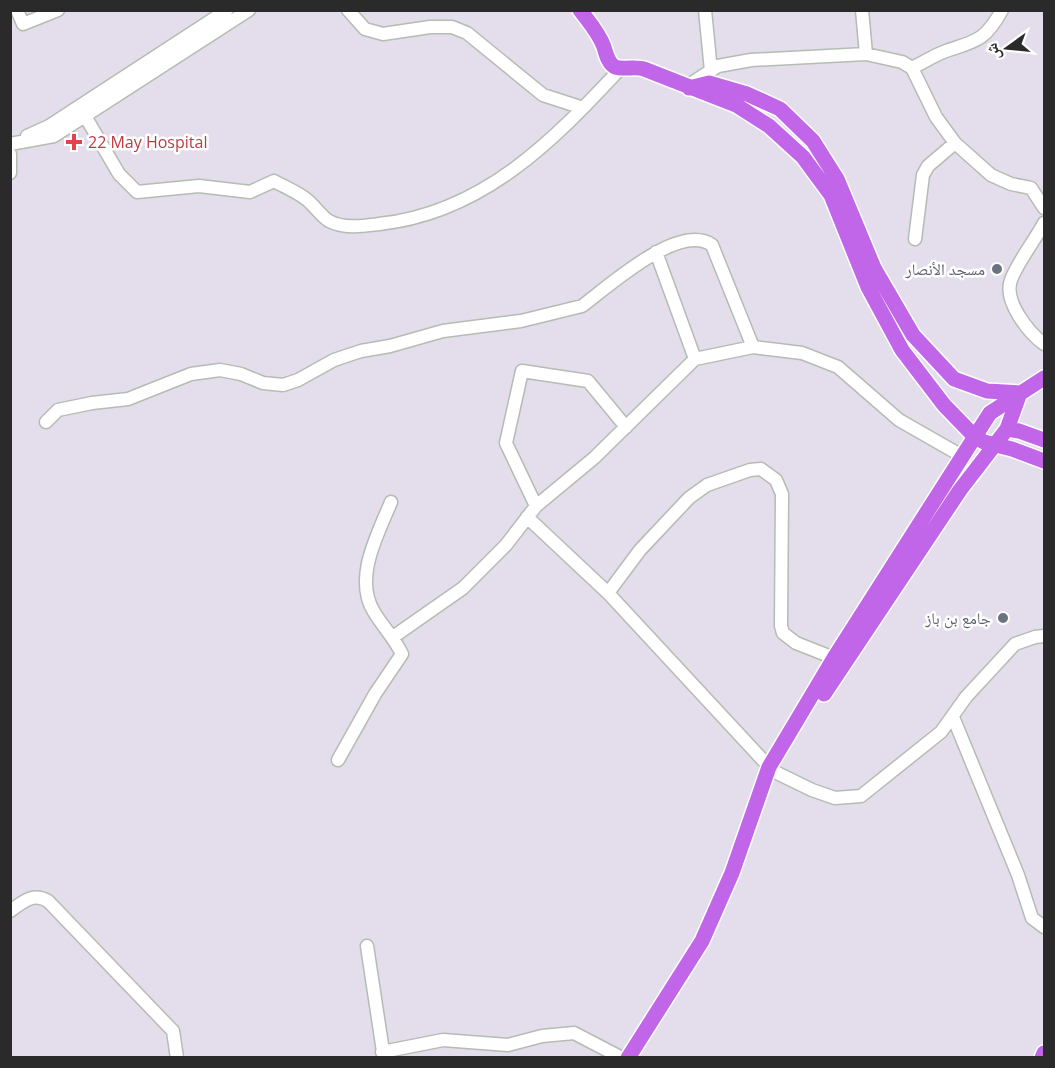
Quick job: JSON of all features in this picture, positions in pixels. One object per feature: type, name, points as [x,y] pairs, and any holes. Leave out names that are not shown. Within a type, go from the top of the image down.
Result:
[{"type":"main road","points":[[580,10],[599,35],[606,56],[612,65],[621,68],[644,69],[736,105],[769,126],[803,157],[831,195],[868,287],[902,350],[944,405],[975,437],[1044,461]]},
{"type":"main road","points":[[688,87],[709,83],[747,94],[780,109],[813,141],[837,178],[874,268],[913,335],[954,379],[987,392],[1020,393]]},
{"type":"main road","points":[[628,1058],[702,941],[732,873],[771,769],[834,658],[990,413],[1044,378]]},
{"type":"main road","points":[[771,769],[960,490],[1007,429],[1020,393]]},
{"type":"main road","points":[[1007,429],[1044,440]]},
{"type":"main road","points":[[1042,1058],[1044,1053]]},
{"type":"street","points":[[17,10],[23,24],[58,10]]},
{"type":"street","points":[[10,143],[49,126],[226,10]]},
{"type":"street","points":[[10,143],[54,136],[249,10]]},
{"type":"street","points":[[348,10],[365,29],[383,34],[430,27],[452,27],[467,33],[543,95],[583,108]]},
{"type":"street","points":[[705,10],[711,71]]},
{"type":"street","points":[[862,10],[866,54]]},
{"type":"street","points":[[912,68],[944,51],[978,41],[991,28],[1002,10]]},
{"type":"street","points":[[688,87],[718,66],[751,60],[866,54],[902,62],[912,68],[936,117],[954,143],[991,175],[1011,184],[1031,188],[1044,208]]},
{"type":"street","points":[[85,116],[119,174],[137,192],[199,186],[250,192],[274,181],[304,197],[330,221],[355,227],[390,223],[441,211],[486,189],[555,137],[621,68]]},
{"type":"street","points":[[915,239],[923,174],[928,166],[954,143]]},
{"type":"street","points":[[10,154],[10,173]]},
{"type":"street","points":[[1044,224],[1010,282],[1013,302],[1021,321],[1044,344]]},
{"type":"street","points":[[45,422],[58,410],[128,399],[190,374],[220,370],[241,374],[263,383],[283,385],[298,380],[334,360],[361,351],[390,346],[443,331],[521,321],[574,309],[582,306],[656,252],[692,239],[707,242],[712,246],[753,348]]},
{"type":"street","points":[[656,252],[694,359]]},
{"type":"street","points":[[393,637],[463,588],[506,545],[536,506],[594,458],[694,359],[753,348],[802,353],[838,367],[899,420],[963,456]]},
{"type":"street","points":[[536,506],[506,443],[522,370],[588,381],[626,427]]},
{"type":"street","points":[[608,593],[640,550],[689,498],[707,485],[750,470],[761,469],[776,480],[782,494],[783,633],[796,643],[834,658]]},
{"type":"street","points":[[338,760],[375,694],[402,654],[393,637],[372,610],[365,584],[370,552],[391,502]]},
{"type":"street","points":[[527,517],[608,593],[771,769],[812,790],[835,798],[861,796],[941,732],[966,697],[1016,644],[1044,636]]},
{"type":"street","points":[[953,717],[1018,874],[1032,918],[1044,927]]},
{"type":"street","points":[[10,911],[28,898],[41,897],[48,901],[173,1031],[177,1058]]},
{"type":"street","points":[[367,946],[383,1055],[442,1040],[508,1045],[542,1036],[574,1033],[622,1058]]},
{"type":"place","name":"22 May Hospital","points":[[74,142]]},
{"type":"place","name":"مسجد الأنصار","points":[[997,269]]},
{"type":"place","name":"جامع بن باز","points":[[1003,618]]}]
